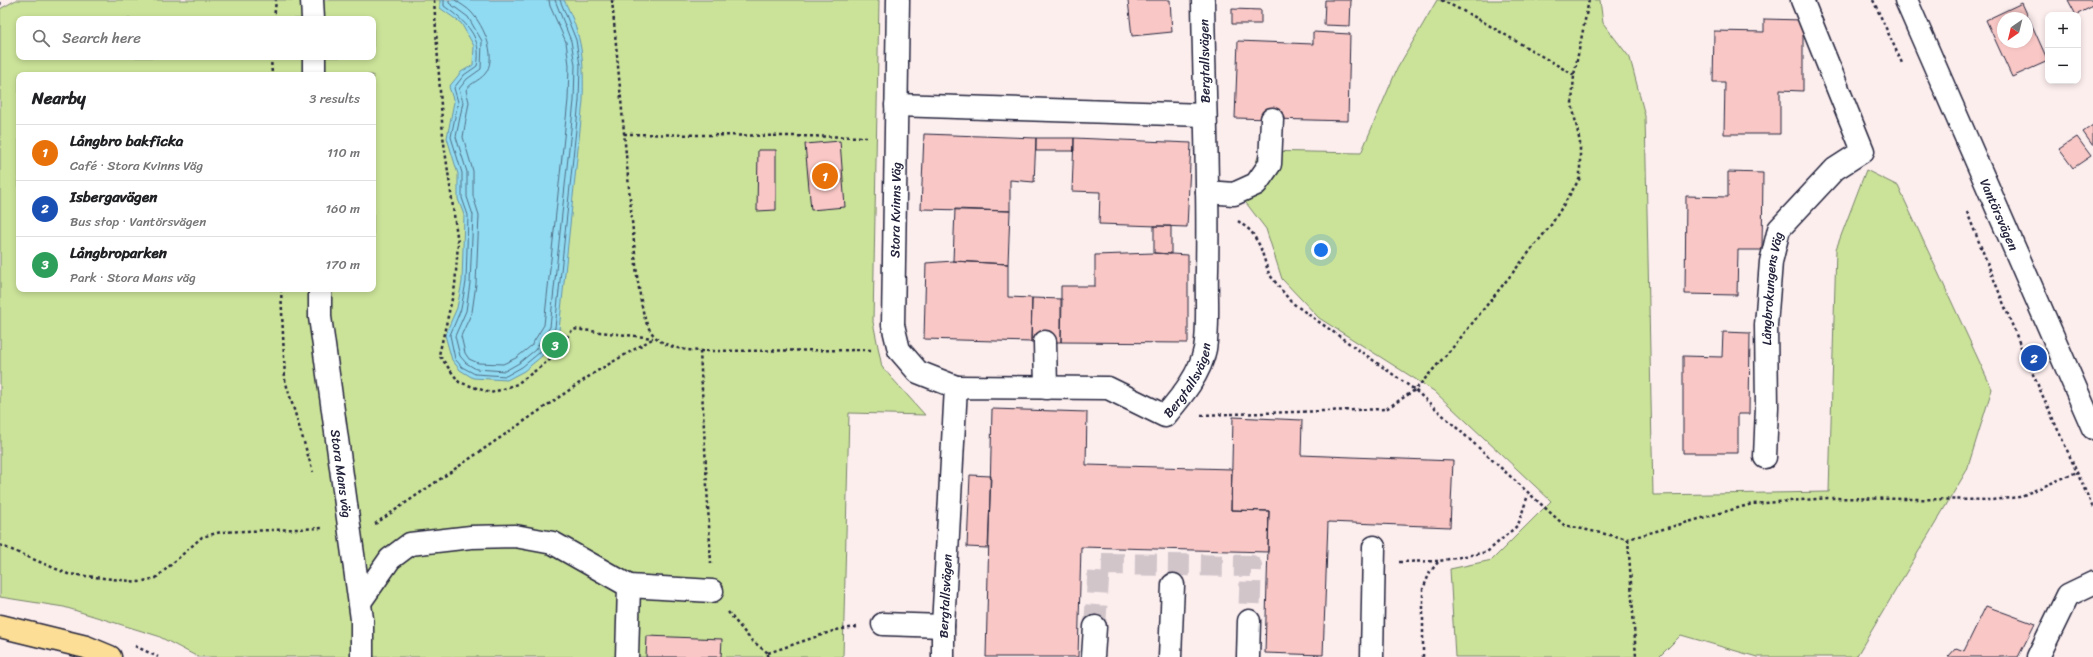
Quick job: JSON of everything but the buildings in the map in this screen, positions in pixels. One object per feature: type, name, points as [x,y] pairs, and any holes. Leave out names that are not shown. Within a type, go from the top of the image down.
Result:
[{"type":"main road","points":[[0,626],[86,647],[110,657]]},
{"type":"street","points":[[312,0],[312,16]]},
{"type":"street","name":"Stora Kvinns Väg","points":[[898,0],[893,325],[899,350],[918,372],[956,387]]},
{"type":"street","name":"Bergtallsvägen","points":[[943,657],[943,626],[956,387],[1108,388],[1165,416],[1180,398],[1198,371],[1205,349],[1208,215],[1204,115],[1203,0]]},
{"type":"street","name":"Långbrokungens Väg","points":[[1765,457],[1767,407],[1767,317],[1771,262],[1780,229],[1835,169],[1863,151],[1802,0]]},
{"type":"street","name":"Vantörsvägen","points":[[1906,0],[2093,428]]},
{"type":"street","points":[[314,60],[314,72]]},
{"type":"street","points":[[896,105],[1204,115]]},
{"type":"street","points":[[1207,192],[1234,194],[1256,184],[1270,164],[1272,119]]},
{"type":"street","name":"Stora Mans väg","points":[[320,292],[320,317],[362,619],[362,657]]},
{"type":"street","points":[[1045,342],[1046,388]]},
{"type":"street","points":[[360,602],[390,559],[410,544],[471,537],[515,536],[553,543],[629,586],[712,591]]},
{"type":"street","points":[[1372,657],[1374,554]]},
{"type":"street","points":[[2038,657],[2068,595],[2093,583]]},
{"type":"street","points":[[1170,657],[1173,585]]},
{"type":"street","points":[[626,657],[629,586]]},
{"type":"street","points":[[1248,657],[1249,621]]},
{"type":"street","points":[[883,624],[943,626]]},
{"type":"street","points":[[1093,657],[1095,626]]},
{"type":"path","points":[[0,5],[1,0]]},
{"type":"path","points":[[274,16],[276,0]]},
{"type":"path","points":[[434,0],[443,136],[458,243],[455,286],[440,355],[459,382],[491,393],[517,384],[551,358],[573,329],[654,338],[681,350],[899,350]]},
{"type":"path","points":[[612,0],[637,276],[644,321],[654,338]]},
{"type":"path","points":[[1441,0],[1473,16],[1574,75]]},
{"type":"path","points":[[1165,416],[1386,409],[1415,390],[1454,346],[1551,225],[1580,178],[1580,143],[1572,104],[1574,75],[1589,0]]},
{"type":"path","points":[[1873,0],[1902,64]]},
{"type":"path","points":[[271,60],[272,72]]},
{"type":"path","points":[[624,134],[896,137]]},
{"type":"path","points":[[1965,206],[2023,352],[2093,508]]},
{"type":"path","points":[[1208,215],[1234,219],[1251,231],[1260,246],[1269,274],[1291,302],[1415,390],[1528,495],[1564,525],[1628,539],[1752,504],[1828,498],[1993,500],[2019,497],[2077,472]]},
{"type":"path","points":[[281,292],[285,380],[314,476]]},
{"type":"path","points":[[0,545],[68,574],[139,582],[156,578],[202,537],[221,532],[349,534],[597,371],[654,338]]},
{"type":"path","points":[[700,351],[712,591],[751,640],[768,653]]},
{"type":"path","points":[[1374,554],[1439,561],[1487,552],[1518,525],[1528,495]]},
{"type":"path","points":[[1628,539],[1636,657]]},
{"type":"path","points":[[1423,657],[1423,589],[1430,572],[1439,561]]},
{"type":"path","points":[[768,653],[836,630],[883,624]]},
{"type":"green space","points":[[16,0],[879,0],[873,322],[882,367],[925,415],[849,413],[843,657],[198,657],[158,636],[64,607],[0,597],[0,9]]},
{"type":"green space","points":[[1437,0],[1600,0],[1603,23],[1630,58],[1645,116],[1653,495],[1829,492],[1836,249],[1866,170],[1898,186],[1992,389],[1967,470],[1856,657],[1757,657],[1681,635],[1659,657],[1455,657],[1450,569],[1492,560],[1551,501],[1434,391],[1319,318],[1282,279],[1266,229],[1243,199],[1260,151],[1361,153],[1397,69]]},
{"type":"water","points":[[440,0],[564,0],[579,37],[583,73],[583,101],[559,330],[542,356],[524,371],[507,380],[473,378],[460,370],[452,360],[445,335],[457,308],[462,282],[464,215],[458,199],[458,174],[447,138],[454,102],[449,87],[461,72],[473,65],[474,46],[461,23],[440,8]]},
{"type":"tunnel","points":[[1095,627],[1099,564],[1251,566],[1249,621]]},
{"type":"place","name":"Långbro bakficka","points":[[825,176]]},
{"type":"place","name":"Långbroparken","points":[[555,345]]},
{"type":"place","name":"Isbergavägen","points":[[2034,358]]}]
